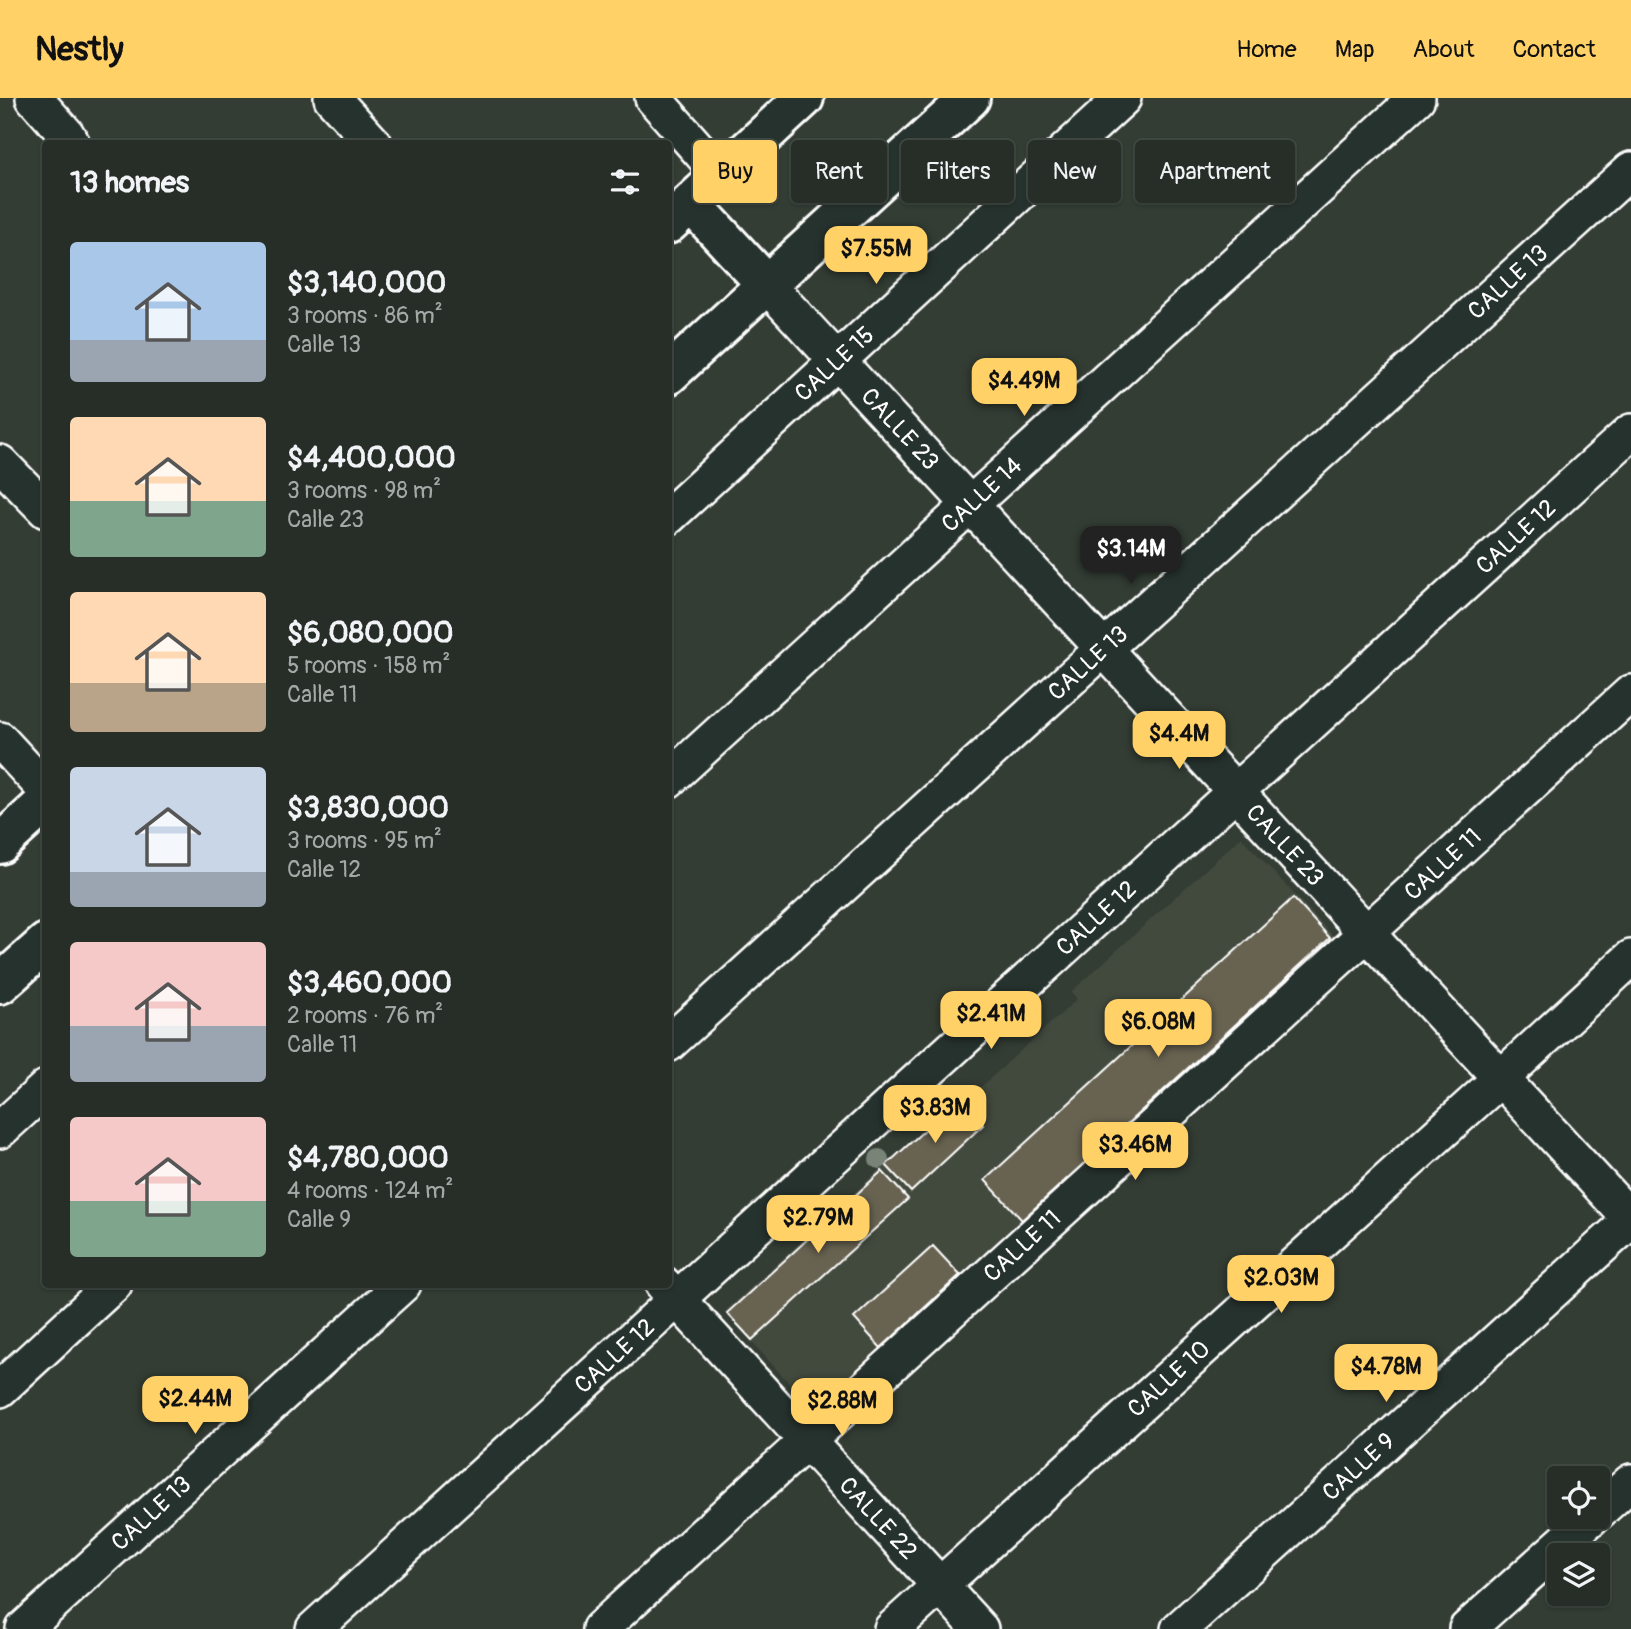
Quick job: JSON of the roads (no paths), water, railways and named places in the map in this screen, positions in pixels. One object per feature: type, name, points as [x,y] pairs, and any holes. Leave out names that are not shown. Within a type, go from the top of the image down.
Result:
[{"type":"street","points":[[34,98],[70,140]]},
{"type":"street","points":[[332,98],[370,140]]},
{"type":"street","points":[[653,98],[693,143]]},
{"type":"street","points":[[759,140],[804,98]]},
{"type":"street","points":[[672,371],[970,98]]},
{"type":"street","name":"CALLE 15","points":[[672,513],[1123,98]]},
{"type":"street","name":"CALLE 14","points":[[672,776],[1417,98]]},
{"type":"street","name":"CALLE 13","points":[[672,1040],[1631,170]]},
{"type":"street","points":[[693,201],[680,213],[767,285]]},
{"type":"street","name":"CALLE 23","points":[[767,285],[1631,1220]]},
{"type":"street","name":"CALLE 12","points":[[314,1629],[670,1292],[1235,791],[1631,432]]},
{"type":"street","points":[[0,463],[42,506]]},
{"type":"street","name":"CALLE 11","points":[[600,1629],[1631,693]]},
{"type":"street","points":[[0,740],[42,786]]},
{"type":"street","points":[[0,844],[42,806]]},
{"type":"street","points":[[0,984],[42,947]]},
{"type":"street","name":"CALLE 10","points":[[892,1629],[1631,958]]},
{"type":"street","points":[[0,1130],[42,1092]]},
{"type":"street","name":"CALLE 9","points":[[1179,1629],[1631,1220]]},
{"type":"street","points":[[0,1389],[110,1288]]},
{"type":"street","name":"CALLE 13","points":[[24,1629],[399,1288]]},
{"type":"street","name":"CALLE 22","points":[[670,1292],[980,1629]]},
{"type":"street","points":[[1610,1501],[1631,1482]]},
{"type":"street","points":[[1467,1629],[1579,1529]]}]
